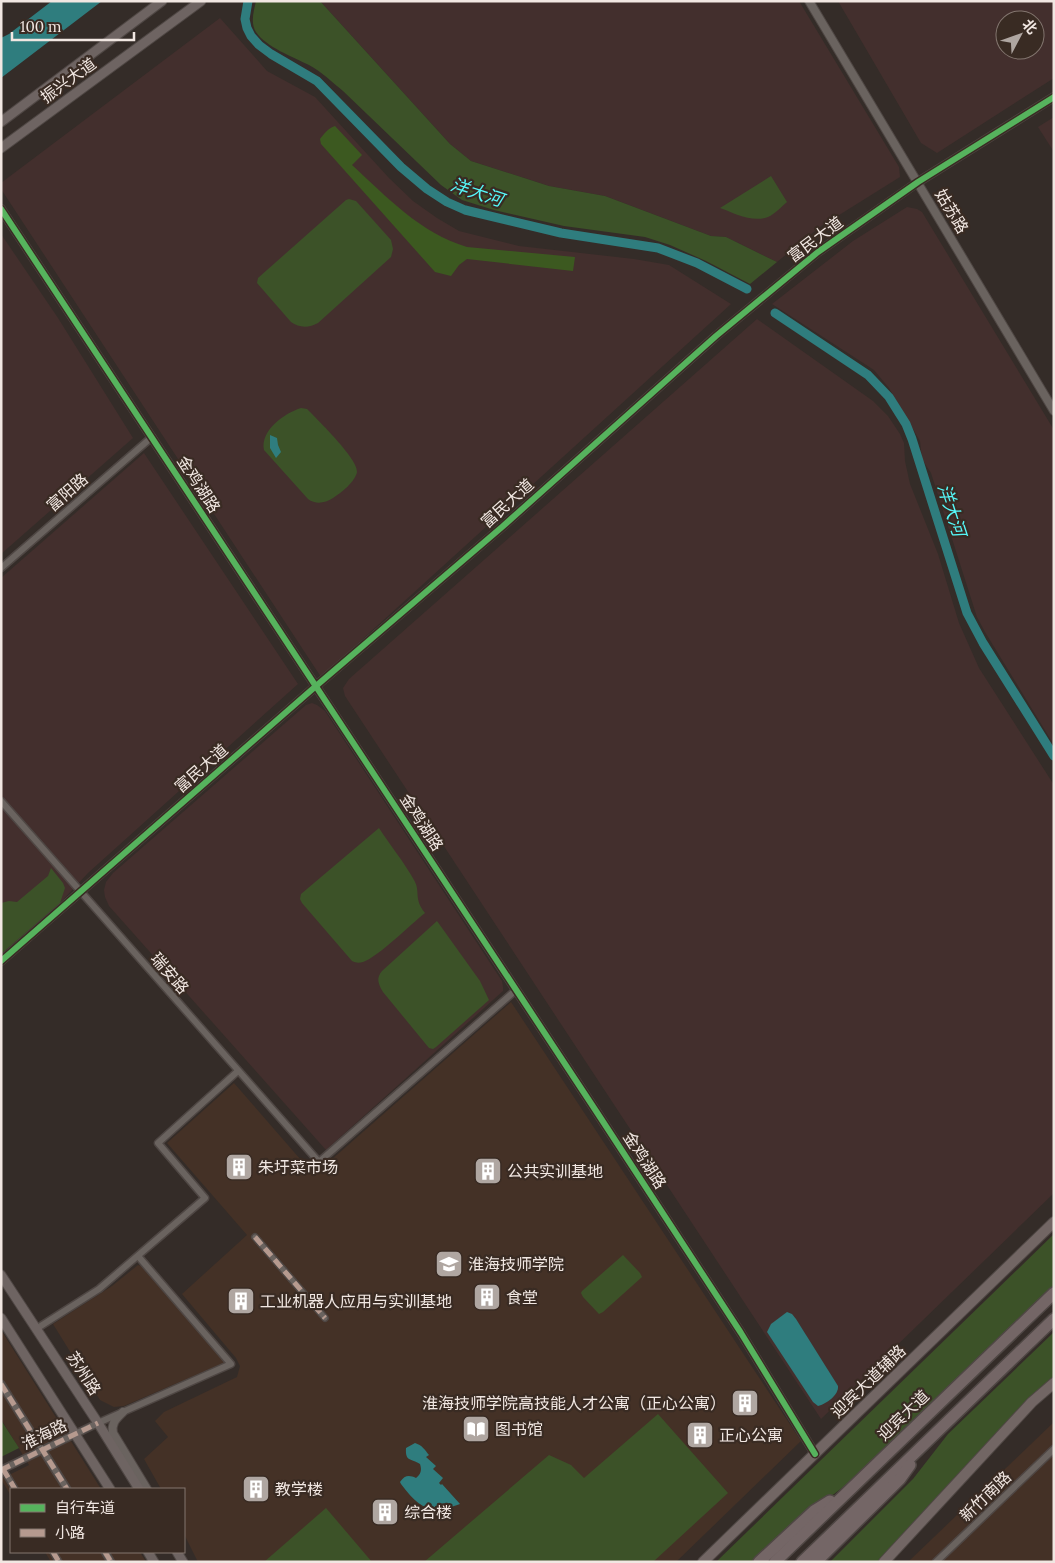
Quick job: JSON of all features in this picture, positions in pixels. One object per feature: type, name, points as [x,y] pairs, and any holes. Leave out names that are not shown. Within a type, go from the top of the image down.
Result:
[{"type":"highway","name":"迎宾大道","points":[[775,1562],[1054,1293]]},
{"type":"highway","points":[[802,1562],[1054,1318]]},
{"type":"highway","points":[[816,1562],[900,1479],[926,1442]]},
{"type":"highway","points":[[759,1562],[814,1511],[851,1488]]},
{"type":"main road","name":"振兴大道","points":[[1,122],[162,1]]},
{"type":"main road","name":"振兴大道","points":[[1,148],[201,1]]},
{"type":"main road","name":"迎宾大道辅路","points":[[703,1562],[1054,1222]]},
{"type":"main road","name":"苏州路","points":[[1,1275],[138,1488]]},
{"type":"main road","points":[[1,1318],[109,1488]]},
{"type":"main road","points":[[884,1562],[1032,1402],[1054,1383]]},
{"type":"street","name":"姑苏路","points":[[809,1],[1054,410]]},
{"type":"street","name":"富民大道","points":[[1,961],[502,526],[723,330],[818,252],[918,182],[1054,97]]},
{"type":"street","name":"金鸡湖路","points":[[1,209],[741,1333],[815,1454]]},
{"type":"street","name":"富阳路","points":[[1,568],[152,437]]},
{"type":"street","name":"瑞安路","points":[[1,801],[319,1162],[516,990]]},
{"type":"street","points":[[36,1329],[99,1289],[205,1198],[158,1143],[238,1071]]},
{"type":"street","points":[[255,1237],[325,1318]]},
{"type":"street","name":"淮海路","points":[[2,1470],[98,1423],[232,1364],[138,1256]]},
{"type":"street","points":[[1,1384],[65,1488]]},
{"type":"street","points":[[123,1412],[113,1422],[113,1433],[146,1488]]},
{"type":"street","name":"新竹南路","points":[[936,1562],[1054,1449]]},
{"type":"street","points":[[2,1470],[14,1488]]},
{"type":"shaded area","points":[[320,1],[799,1],[899,167],[900,177],[820,227],[777,262],[726,237],[711,236],[605,196],[549,186],[471,161],[450,144]]},
{"type":"shaded area","points":[[838,1],[1054,1],[1054,78],[937,153],[921,143]]},
{"type":"shaded area","points":[[220,18],[267,71],[315,97],[389,178],[413,201],[459,231],[519,246],[634,259],[669,265],[731,304],[321,677],[1,189],[1,183]]},
{"type":"shaded area","points":[[1054,117],[1054,152],[1038,127]]},
{"type":"shaded area","points":[[907,207],[922,212],[1054,430],[1054,745],[977,617],[931,473],[922,459],[920,441],[889,388],[874,370],[772,304],[853,241]]},
{"type":"shaded area","points":[[1,234],[58,318],[133,438],[1,554]]},
{"type":"shaded area","points":[[757,319],[873,401],[888,416],[900,434],[904,443],[905,461],[910,484],[938,554],[959,623],[979,668],[1054,785],[1054,1193],[821,1419],[345,696],[343,688],[349,679]]},
{"type":"shaded area","points":[[144,453],[298,684],[88,873],[60,903],[1,954],[1,578]]},
{"type":"shaded area","points":[[312,703],[325,711],[502,981],[503,987],[503,991],[326,1150],[109,906],[104,890],[106,882],[113,873],[306,705]]},
{"type":"shaded area","name":"淮海技师学院","points":[[511,1002],[801,1441],[676,1562],[198,1562],[185,1536],[185,1488],[160,1488],[144,1459],[168,1437],[155,1421],[164,1412],[237,1377],[240,1366],[236,1358],[182,1294],[247,1235],[167,1143],[234,1083],[314,1175]]},
{"type":"shaded area","points":[[138,1265],[141,1266],[226,1362],[124,1406],[114,1407],[100,1400],[53,1324],[112,1286]]},
{"type":"shaded area","points":[[1,1330],[100,1488],[10,1488],[10,1494],[1,1479],[29,1465],[1,1419]]},
{"type":"shaded area","points":[[1054,1422],[1054,1562],[908,1562]]},
{"type":"shaded area","points":[[46,1553],[141,1553],[146,1562],[51,1562]]},
{"type":"green space","points":[[256,1],[320,1],[450,144],[471,161],[549,186],[605,196],[711,236],[726,237],[777,262],[750,284],[706,261],[670,245],[645,237],[564,226],[494,210],[462,200],[441,185],[327,77],[309,65],[273,47],[260,37],[253,24]]},
{"type":"green space","points":[[335,126],[362,155],[352,165],[405,213],[434,233],[467,247],[575,257],[573,271],[467,259],[459,265],[451,276],[435,272],[321,144],[320,139],[328,130]]},
{"type":"green space","points":[[771,176],[787,202],[771,216],[762,219],[749,218],[720,208]]},
{"type":"green space","points":[[349,199],[356,201],[391,240],[393,249],[391,257],[318,323],[308,326],[297,325],[291,322],[257,283],[258,278]]},
{"type":"green space","points":[[301,408],[307,409],[328,430],[345,449],[356,466],[356,476],[351,483],[336,496],[324,502],[317,503],[308,499],[264,450],[266,436],[275,423]]},
{"type":"green space","points":[[379,828],[414,880],[419,903],[425,913],[377,954],[363,962],[356,962],[352,961],[300,899],[301,894]]},
{"type":"green space","points":[[51,868],[65,888],[60,903],[1,954],[1,903],[17,902],[48,876]]},
{"type":"green space","points":[[437,921],[480,981],[489,1000],[433,1049],[429,1048],[383,992],[378,979],[382,971]]},
{"type":"green space","points":[[1054,1234],[1054,1285],[851,1481],[817,1507],[757,1562],[716,1562]]},
{"type":"green space","points":[[623,1255],[642,1277],[599,1314],[581,1293]]},
{"type":"green space","points":[[1054,1332],[1054,1377],[1026,1402],[878,1562],[830,1562],[913,1479],[948,1434]]},
{"type":"green space","points":[[658,1414],[728,1493],[653,1562],[424,1562],[549,1455],[571,1465],[584,1478]]},
{"type":"green space","points":[[1,1420],[19,1448],[1,1457]]},
{"type":"green space","points":[[326,1508],[372,1562],[264,1562]]},
{"type":"water","points":[[52,1],[102,1],[1,78],[1,38]]},
{"type":"water","points":[[270,435],[277,438],[281,452],[276,458],[270,448]]},
{"type":"water","points":[[787,1312],[796,1319],[838,1386],[834,1396],[821,1405],[818,1406],[813,1402],[767,1332],[771,1324]]},
{"type":"water","points":[[415,1443],[425,1450],[429,1455],[426,1457],[436,1466],[433,1469],[443,1478],[439,1483],[460,1504],[441,1509],[426,1508],[414,1499],[401,1484],[400,1482],[405,1477],[416,1478],[421,1472],[420,1464],[409,1459],[407,1456],[406,1448]]},
{"type":"waterway","name":"洋大河","points":[[248,1],[245,19],[247,28],[259,45],[317,81],[401,167],[427,189],[447,202],[465,210],[561,233],[658,248],[697,263],[747,289]]},
{"type":"waterway","name":"洋大河","points":[[775,313],[868,375],[889,397],[906,424],[912,439],[967,613],[983,643],[1054,756]]},
{"type":"marked path","points":[[255,1237],[325,1318]]},
{"type":"marked path","points":[[1,1384],[66,1488]]},
{"type":"marked path","points":[[1,1470],[98,1423]]},
{"type":"marked path","points":[[3,1469],[14,1488]]},
{"type":"marked path","points":[[54,1553],[59,1562]]},
{"type":"marked path","points":[[106,1553],[111,1562]]},
{"type":"cycle path","points":[[1,961],[316,686],[502,527],[716,336],[818,252],[918,182],[1054,97]]},
{"type":"cycle path","points":[[1,209],[598,1114],[741,1333],[815,1454]]},
{"type":"place","name":"朱圩菜市场","points":[[239,1167]]},
{"type":"place","name":"公共实训基地","points":[[488,1171]]},
{"type":"place","name":"淮海技师学院","points":[[449,1264]]},
{"type":"place","name":"食堂","points":[[487,1297]]},
{"type":"place","name":"工业机器人应用与实训基地","points":[[241,1301]]},
{"type":"place","name":"淮海技师学院高技能人才公寓（正心公寓）","points":[[745,1403]]},
{"type":"place","name":"图书馆","points":[[476,1429]]},
{"type":"place","name":"正心公寓","points":[[700,1435]]},
{"type":"place","name":"教学楼","points":[[256,1489]]},
{"type":"place","name":"综合楼","points":[[385,1512]]}]
